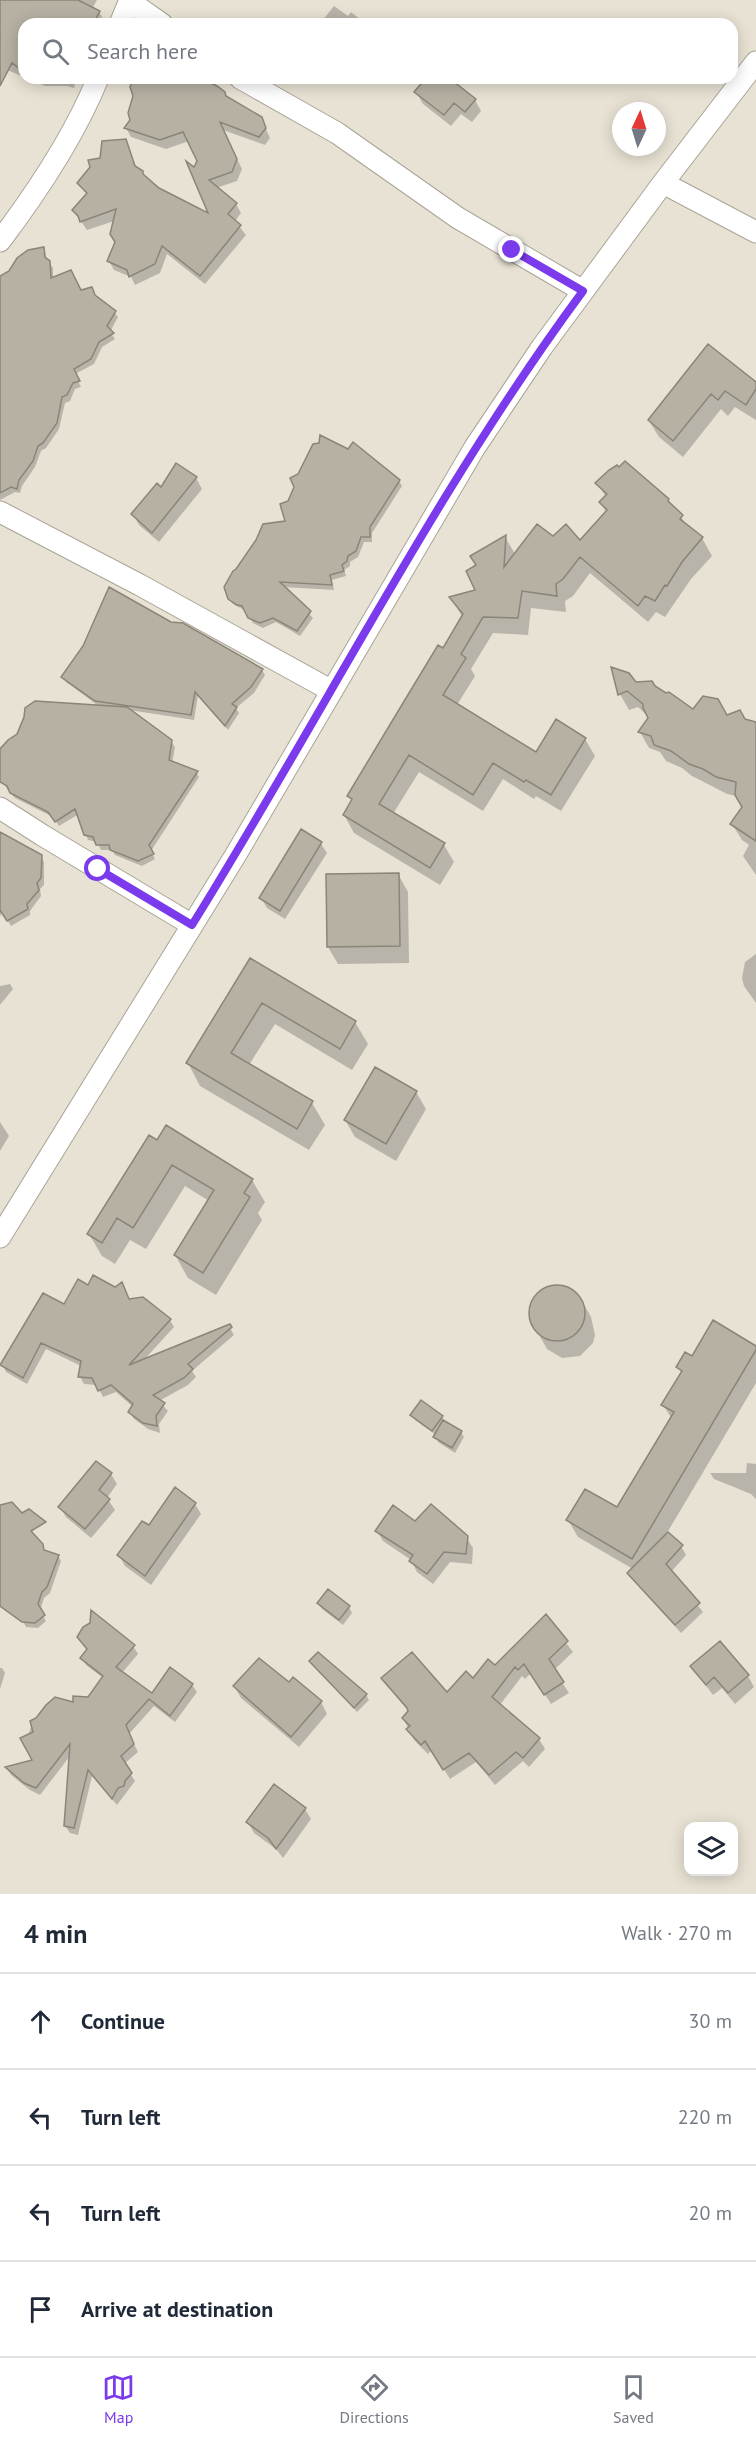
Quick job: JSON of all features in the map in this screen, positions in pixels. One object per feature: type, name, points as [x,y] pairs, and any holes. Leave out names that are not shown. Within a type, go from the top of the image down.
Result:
[{"type":"street","points":[[122,18],[129,1],[153,18]]},
{"type":"street","points":[[0,1238],[236,856],[475,447],[542,347],[756,62]]},
{"type":"street","points":[[0,241],[24,209],[87,105],[96,84]]},
{"type":"street","points":[[251,84],[337,133],[458,219],[583,291]]},
{"type":"street","points":[[663,183],[756,232]]},
{"type":"street","points":[[0,512],[140,585],[332,691]]},
{"type":"street","points":[[0,808],[42,836],[192,925]]},
{"type":"building","points":[[0,0],[78,0],[100,11],[96,18],[18,18],[18,68],[12,63],[0,86]]},
{"type":"building","points":[[131,84],[213,84],[225,92],[226,96],[262,117],[266,128],[259,137],[220,122],[237,159],[232,172],[209,180],[237,203],[228,214],[241,225],[200,276],[162,246],[155,264],[129,277],[127,270],[107,261],[115,242],[110,234],[116,209],[80,222],[72,210],[87,193],[77,183],[90,167],[88,160],[100,158],[102,141],[126,139],[135,166],[143,171],[143,174],[159,188],[208,213],[186,161],[194,167],[197,161],[183,132],[160,140],[124,128],[130,120],[128,113],[133,96]]},
{"type":"building","points":[[421,84],[457,84],[476,99],[465,112],[454,103],[444,115],[414,92]]},
{"type":"building","points":[[44,247],[45,257],[50,261],[51,278],[71,270],[81,290],[92,287],[95,295],[116,311],[107,326],[114,333],[99,342],[91,359],[74,369],[80,381],[73,383],[67,395],[62,397],[57,423],[43,443],[38,446],[33,461],[19,480],[17,489],[11,487],[0,493],[0,276],[9,271],[17,258],[28,250]]},
{"type":"building","points":[[708,344],[756,382],[756,389],[746,405],[725,391],[718,400],[711,394],[673,441],[648,420]]},
{"type":"building","points":[[320,435],[348,449],[353,442],[400,480],[370,527],[370,537],[361,537],[356,551],[348,556],[347,561],[342,565],[344,571],[330,575],[332,585],[280,582],[311,611],[297,631],[273,618],[260,623],[248,618],[242,606],[228,599],[224,587],[256,540],[263,524],[285,521],[280,504],[288,501],[294,487],[290,478],[298,474],[313,444],[319,443]]},
{"type":"building","points":[[625,461],[669,499],[668,501],[683,515],[680,519],[703,537],[682,562],[667,586],[665,585],[655,601],[645,596],[638,606],[580,557],[563,579],[556,584],[557,596],[522,591],[518,618],[483,617],[461,654],[466,658],[443,695],[536,752],[556,719],[586,738],[551,795],[493,763],[473,795],[409,755],[379,804],[445,843],[430,868],[343,815],[352,799],[347,796],[438,645],[443,648],[463,614],[449,597],[475,590],[466,571],[476,565],[470,556],[506,535],[504,567],[537,524],[553,536],[566,524],[580,540],[607,510],[599,502],[607,494],[595,483],[609,470],[617,465],[619,467]]},
{"type":"building","points":[[176,463],[197,477],[152,533],[131,514],[157,483],[161,487]]},
{"type":"building","points":[[109,587],[171,622],[183,623],[263,669],[251,687],[232,704],[237,707],[225,726],[195,692],[191,715],[95,701],[61,677],[83,646]]},
{"type":"building","points":[[611,667],[629,673],[636,682],[652,681],[655,686],[666,693],[669,692],[693,709],[703,696],[718,699],[727,715],[740,710],[745,719],[756,722],[756,841],[730,824],[742,807],[735,795],[736,782],[716,777],[689,764],[671,751],[654,745],[651,736],[638,732],[648,718],[643,704],[627,691],[618,695]]},
{"type":"building","points":[[35,701],[127,707],[172,740],[169,760],[198,771],[149,845],[154,854],[138,861],[110,850],[109,845],[96,845],[93,837],[84,835],[75,809],[55,822],[48,812],[10,793],[7,786],[0,782],[0,749],[17,734],[25,708]]},
{"type":"building","points":[[301,829],[322,842],[280,911],[259,898]]},
{"type":"building","points":[[0,832],[42,855],[41,878],[37,883],[39,890],[27,904],[28,909],[7,921],[0,910]]},
{"type":"building","points":[[399,873],[400,946],[327,947],[326,874]]},
{"type":"building","points":[[250,958],[356,1021],[340,1049],[262,1003],[231,1053],[313,1101],[297,1129],[186,1063]]},
{"type":"building","points":[[375,1067],[417,1091],[386,1144],[344,1120]]},
{"type":"building","points":[[166,1125],[253,1179],[244,1193],[250,1197],[203,1273],[174,1255],[214,1190],[172,1165],[133,1228],[117,1218],[102,1243],[87,1234],[149,1135],[157,1140]]},
{"type":"building","points":[[93,1275],[115,1287],[122,1282],[129,1299],[143,1297],[171,1319],[129,1365],[230,1324],[232,1327],[188,1364],[193,1369],[184,1378],[153,1395],[165,1403],[156,1416],[157,1426],[143,1423],[128,1412],[133,1404],[111,1385],[98,1391],[92,1378],[78,1377],[81,1361],[41,1343],[23,1378],[0,1365],[43,1293],[64,1304],[78,1279],[88,1285]]},
{"type":"building","points":[[551,1285],[563,1285],[573,1289],[581,1297],[585,1313],[581,1329],[573,1337],[563,1341],[551,1341],[541,1337],[533,1329],[529,1319],[529,1307],[533,1297],[541,1289]]},
{"type":"building","points":[[713,1320],[756,1346],[756,1350],[632,1559],[566,1520],[585,1489],[617,1507],[674,1412],[661,1405],[682,1371],[676,1367],[685,1352],[692,1356]]},
{"type":"building","points":[[421,1400],[443,1416],[432,1431],[410,1415]]},
{"type":"building","points":[[443,1420],[462,1431],[452,1448],[433,1437]]},
{"type":"building","points":[[96,1461],[112,1473],[99,1490],[110,1499],[85,1529],[58,1507]]},
{"type":"building","points":[[175,1487],[196,1503],[145,1576],[117,1555],[142,1521],[149,1525]]},
{"type":"building","points":[[12,1502],[22,1513],[29,1509],[46,1522],[31,1531],[43,1544],[44,1550],[59,1555],[38,1604],[45,1615],[35,1623],[22,1622],[0,1606],[0,1505]]},
{"type":"building","points":[[431,1504],[468,1536],[466,1554],[444,1552],[427,1574],[409,1561],[413,1555],[375,1531],[393,1505],[415,1521]]},
{"type":"building","points":[[668,1532],[683,1545],[666,1564],[700,1603],[675,1625],[627,1573]]},
{"type":"building","points":[[328,1589],[350,1606],[339,1620],[317,1603]]},
{"type":"building","points":[[91,1610],[135,1645],[116,1667],[152,1693],[170,1667],[193,1684],[170,1716],[149,1699],[126,1725],[134,1744],[121,1756],[132,1773],[124,1786],[118,1788],[112,1799],[88,1770],[74,1828],[64,1826],[70,1744],[36,1788],[24,1783],[5,1767],[32,1760],[20,1738],[33,1732],[30,1721],[36,1718],[46,1705],[55,1697],[73,1702],[73,1696],[88,1697],[103,1676],[80,1658],[87,1649],[77,1637],[83,1627],[90,1623]]},
{"type":"building","points":[[546,1614],[568,1641],[549,1659],[564,1682],[544,1695],[524,1664],[518,1670],[515,1667],[492,1697],[540,1738],[523,1758],[516,1752],[489,1775],[469,1753],[443,1770],[425,1741],[421,1745],[406,1729],[410,1726],[402,1718],[408,1711],[407,1708],[381,1678],[412,1652],[447,1692],[466,1671],[473,1678],[488,1659],[495,1665]]},
{"type":"building","points":[[720,1641],[749,1675],[728,1693],[714,1677],[706,1685],[690,1666]]},
{"type":"building","points":[[318,1652],[367,1694],[354,1708],[309,1661]]},
{"type":"building","points":[[259,1658],[289,1682],[293,1677],[322,1701],[291,1737],[233,1686]]},
{"type":"building","points":[[274,1784],[306,1808],[276,1849],[268,1838],[246,1822]]},
{"type":"route","points":[[98,869],[192,925],[236,856],[475,447],[542,347],[583,291],[512,250]]}]
